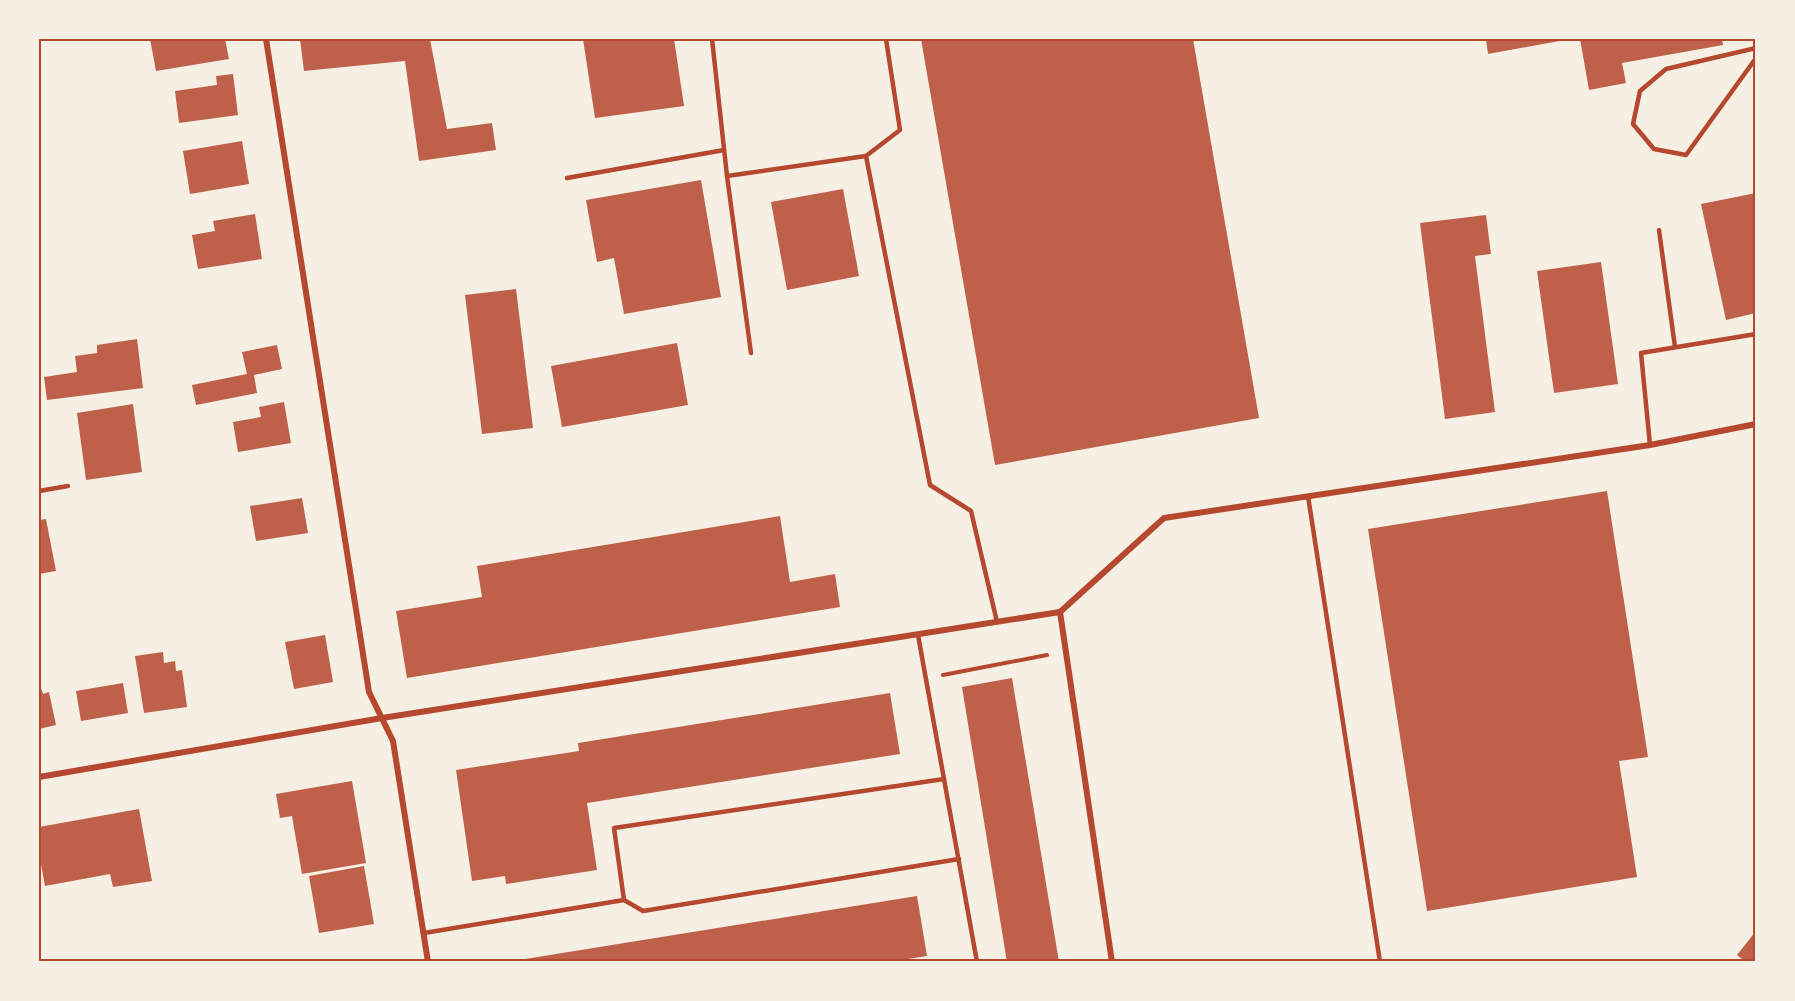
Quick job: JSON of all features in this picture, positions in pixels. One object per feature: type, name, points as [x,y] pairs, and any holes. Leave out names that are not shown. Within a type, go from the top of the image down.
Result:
[{"type":"street","points":[[266,39],[369,692],[393,741],[428,962]]},
{"type":"street","points":[[39,777],[382,718],[1060,612],[1164,518],[1650,445],[1756,424]]},
{"type":"street","points":[[1060,612],[1112,962]]},
{"type":"lane","points":[[712,39],[727,176],[751,353]]},
{"type":"lane","points":[[727,176],[866,156],[900,130],[886,39]]},
{"type":"lane","points":[[1756,48],[1666,69],[1640,91],[1633,124],[1654,149],[1686,155],[1756,58]]},
{"type":"lane","points":[[567,178],[724,150]]},
{"type":"lane","points":[[866,156],[930,485],[971,512],[997,622]]},
{"type":"lane","points":[[1659,231],[1675,347]]},
{"type":"lane","points":[[1650,445],[1641,353],[1756,334]]},
{"type":"lane","points":[[39,491],[68,486]]},
{"type":"lane","points":[[1308,496],[1380,962]]},
{"type":"lane","points":[[918,634],[977,962]]},
{"type":"lane","points":[[624,900],[614,828],[944,779]]},
{"type":"lane","points":[[424,933],[624,900],[643,911],[959,859]]},
{"type":"path","points":[[926,678],[1066,652]]},
{"type":"building","points":[[150,39],[225,39],[229,59],[156,71]]},
{"type":"building","points":[[300,39],[430,39],[447,129],[492,123],[496,150],[419,161],[405,61],[304,71]]},
{"type":"building","points":[[583,39],[674,39],[684,106],[595,118]]},
{"type":"building","points":[[921,39],[1193,39],[1259,418],[995,465]]},
{"type":"building","points":[[1486,39],[1565,39],[1565,40],[1488,54]]},
{"type":"building","points":[[1580,39],[1722,39],[1723,45],[1622,63],[1626,83],[1589,90]]},
{"type":"building","points":[[233,74],[238,115],[179,123],[175,91],[217,85],[216,76]]},
{"type":"building","points":[[242,141],[249,184],[190,194],[183,151]]},
{"type":"building","points":[[701,180],[721,297],[624,314],[614,258],[597,262],[586,200]]},
{"type":"building","points":[[843,189],[859,276],[787,290],[771,202]]},
{"type":"building","points":[[1756,193],[1756,313],[1726,320],[1701,204]]},
{"type":"building","points":[[255,214],[262,259],[198,269],[192,235],[215,231],[213,221]]},
{"type":"building","points":[[1486,215],[1491,254],[1475,256],[1495,412],[1445,419],[1420,223]]},
{"type":"building","points":[[1601,262],[1618,384],[1554,393],[1537,271]]},
{"type":"building","points":[[516,289],[533,428],[482,434],[465,295]]},
{"type":"building","points":[[137,339],[143,388],[47,400],[44,377],[77,372],[75,356],[97,353],[97,345]]},
{"type":"building","points":[[677,343],[688,405],[562,427],[551,366]]},
{"type":"building","points":[[277,345],[282,369],[254,375],[257,393],[196,405],[192,385],[247,374],[242,352]]},
{"type":"building","points":[[284,402],[291,443],[238,452],[233,422],[261,417],[259,407]]},
{"type":"building","points":[[133,404],[142,472],[86,480],[77,413]]},
{"type":"building","points":[[1607,491],[1648,757],[1619,761],[1637,877],[1427,911],[1368,529]]},
{"type":"building","points":[[302,498],[308,533],[256,541],[250,506]]},
{"type":"building","points":[[780,516],[790,582],[835,574],[840,607],[407,678],[396,611],[482,597],[477,566]]},
{"type":"building","points":[[46,519],[56,571],[39,574],[39,520]]},
{"type":"building","points":[[325,635],[333,682],[294,689],[285,642]]},
{"type":"building","points":[[163,652],[164,663],[175,661],[176,671],[182,670],[187,707],[144,713],[135,656]]},
{"type":"building","points":[[1012,678],[1059,962],[1007,962],[962,687]]},
{"type":"building","points":[[39,682],[43,694],[49,692],[56,725],[39,729]]},
{"type":"building","points":[[123,683],[128,713],[81,721],[76,691]]},
{"type":"building","points":[[890,693],[900,754],[587,803],[597,870],[506,884],[505,876],[472,881],[456,770],[579,751],[578,743]]},
{"type":"building","points":[[352,781],[366,863],[302,874],[292,816],[280,818],[276,794]]},
{"type":"building","points":[[139,809],[152,881],[113,887],[110,874],[45,886],[39,853],[39,827]]},
{"type":"building","points":[[364,866],[374,924],[319,933],[309,876]]},
{"type":"building","points":[[917,896],[927,956],[889,962],[525,962],[525,959]]},
{"type":"building","points":[[1756,931],[1756,962],[1746,962],[1737,955]]}]
